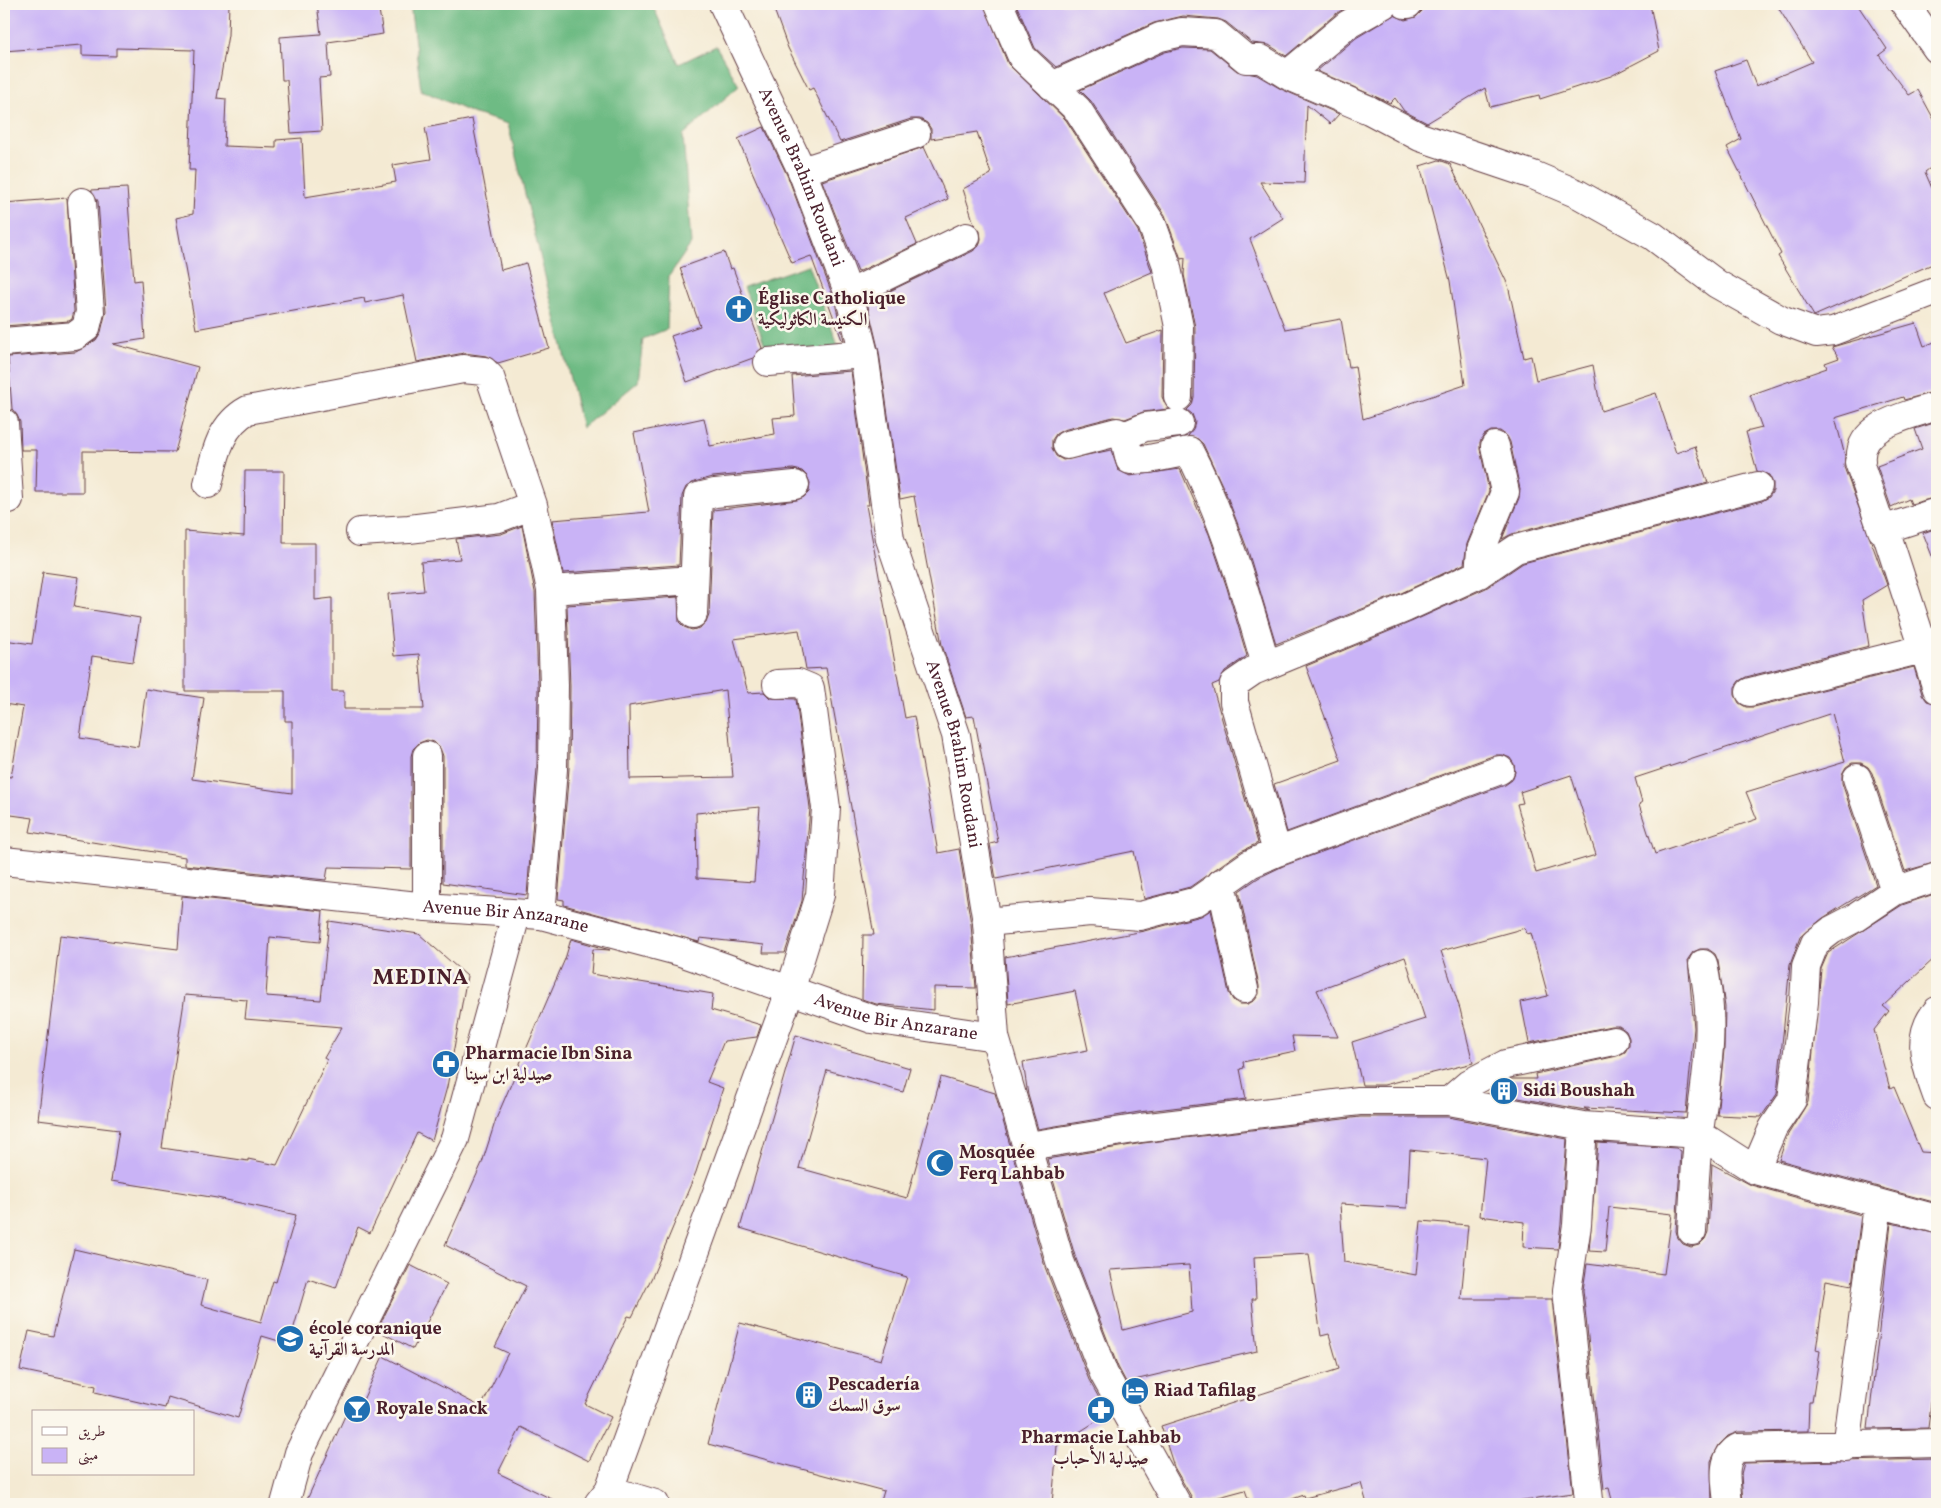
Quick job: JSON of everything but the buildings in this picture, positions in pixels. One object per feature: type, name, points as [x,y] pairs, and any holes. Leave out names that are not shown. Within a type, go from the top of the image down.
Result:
[{"type":"street","name":"Avenue Brahim Roudani","points":[[723,4],[802,171],[849,294],[864,354],[890,539],[956,735],[987,922],[995,1037],[1060,1261],[1104,1374],[1177,1504]]},
{"type":"street","points":[[999,4],[1022,57],[1078,110],[1152,224],[1166,263],[1179,327],[1178,410],[1124,436]]},
{"type":"street","points":[[1287,75],[1347,25],[1384,4]]},
{"type":"street","points":[[1905,4],[1937,49]]},
{"type":"street","points":[[1052,86],[1160,37],[1182,32],[1216,34],[1246,59],[1261,59],[1287,75],[1369,110],[1420,137],[1533,175],[1578,194],[1653,236],[1717,284],[1781,320],[1807,330],[1816,333],[1833,331],[1937,292]]},
{"type":"street","points":[[802,171],[916,134]]},
{"type":"street","points":[[4,342],[75,336],[86,328],[90,312],[82,202]]},
{"type":"street","points":[[849,294],[966,237]]},
{"type":"street","points":[[768,362],[864,354]]},
{"type":"street","points":[[208,484],[217,445],[237,416],[248,410],[463,369],[484,370],[490,377],[533,504],[551,590],[554,686],[553,769],[529,915],[455,1139],[299,1453],[285,1504]]},
{"type":"street","points":[[1937,406],[1881,426],[1869,434],[1860,452],[1861,461],[1858,462],[1882,530],[1885,530],[1937,689]]},
{"type":"street","points":[[4,423],[9,499]]},
{"type":"street","points":[[1067,444],[1117,432],[1124,436],[1130,460],[1149,459],[1189,451],[1207,485],[1238,570],[1266,665]]},
{"type":"street","points":[[1479,574],[1481,550],[1505,492],[1494,446]]},
{"type":"street","points":[[693,614],[698,497],[715,493],[795,485]]},
{"type":"street","points":[[1277,852],[1233,692],[1238,679],[1266,665],[1405,608],[1479,574],[1516,550],[1758,486]]},
{"type":"street","points":[[360,532],[409,530],[499,518],[533,504]]},
{"type":"street","points":[[1885,530],[1937,512]]},
{"type":"street","points":[[551,590],[693,580]]},
{"type":"street","points":[[1750,692],[1923,649]]},
{"type":"street","points":[[655,1504],[603,1497],[790,991],[820,895],[826,808],[810,688],[798,683],[777,684]]},
{"type":"street","points":[[427,756],[427,907]]},
{"type":"street","points":[[987,922],[1090,912],[1140,916],[1197,901],[1250,864],[1277,852],[1500,770]]},
{"type":"street","points":[[1857,778],[1895,891]]},
{"type":"street","name":"Avenue Bir Anzarane","points":[[4,861],[427,907],[529,915],[681,952],[872,1019],[995,1037]]},
{"type":"street","points":[[1755,1170],[1773,1128],[1792,1100],[1804,1002],[1806,966],[1815,943],[1895,891],[1937,877]]},
{"type":"street","points":[[1221,883],[1244,989]]},
{"type":"street","points":[[1692,1231],[1699,1134],[1711,1042],[1710,1001],[1702,964]]},
{"type":"street","points":[[1937,1011],[1931,1018],[1926,1034],[1924,1060],[1937,1096]]},
{"type":"street","points":[[1449,1101],[1470,1083],[1506,1064],[1614,1041]]},
{"type":"street","points":[[1028,1146],[1141,1128],[1359,1101],[1449,1101],[1583,1126],[1699,1134],[1755,1170],[1878,1205],[1937,1219]]},
{"type":"street","points":[[1583,1126],[1577,1225],[1567,1290],[1589,1500]]},
{"type":"street","points":[[1846,1447],[1878,1205]]},
{"type":"street","points":[[1728,1504],[1726,1463],[1732,1452],[1738,1448],[1846,1447],[1937,1443]]},
{"type":"green space","points":[[410,4],[652,4],[679,64],[716,46],[739,86],[683,135],[691,244],[669,276],[667,329],[643,339],[638,382],[582,428],[508,124],[472,113],[421,90]]},
{"type":"green space","points":[[808,265],[839,348],[768,354],[744,287]]},
{"type":"place","name":"Église Catholique الكنيسة الكاثوليكية","points":[[739,309]]},
{"type":"place","name":"Pharmacie Ibn Sina صيدلية ابن سينا","points":[[446,1064]]},
{"type":"place","name":"Sidi Boushah","points":[[1504,1091]]},
{"type":"place","name":"Mosquée Ferq Lahbab","points":[[940,1163]]},
{"type":"place","name":"école coranique المدرسة القرآنية","points":[[290,1339]]},
{"type":"place","name":"Riad Tafilag","points":[[1135,1391]]},
{"type":"place","name":"Pescadería سوق السمك","points":[[809,1395]]},
{"type":"place","name":"Royale Snack","points":[[357,1409]]},
{"type":"place","name":"Pharmacie Lahbab صيدلية الأحباب","points":[[1101,1410]]},
{"type":"district","name":"MEDINA","points":[[421,978]]}]
